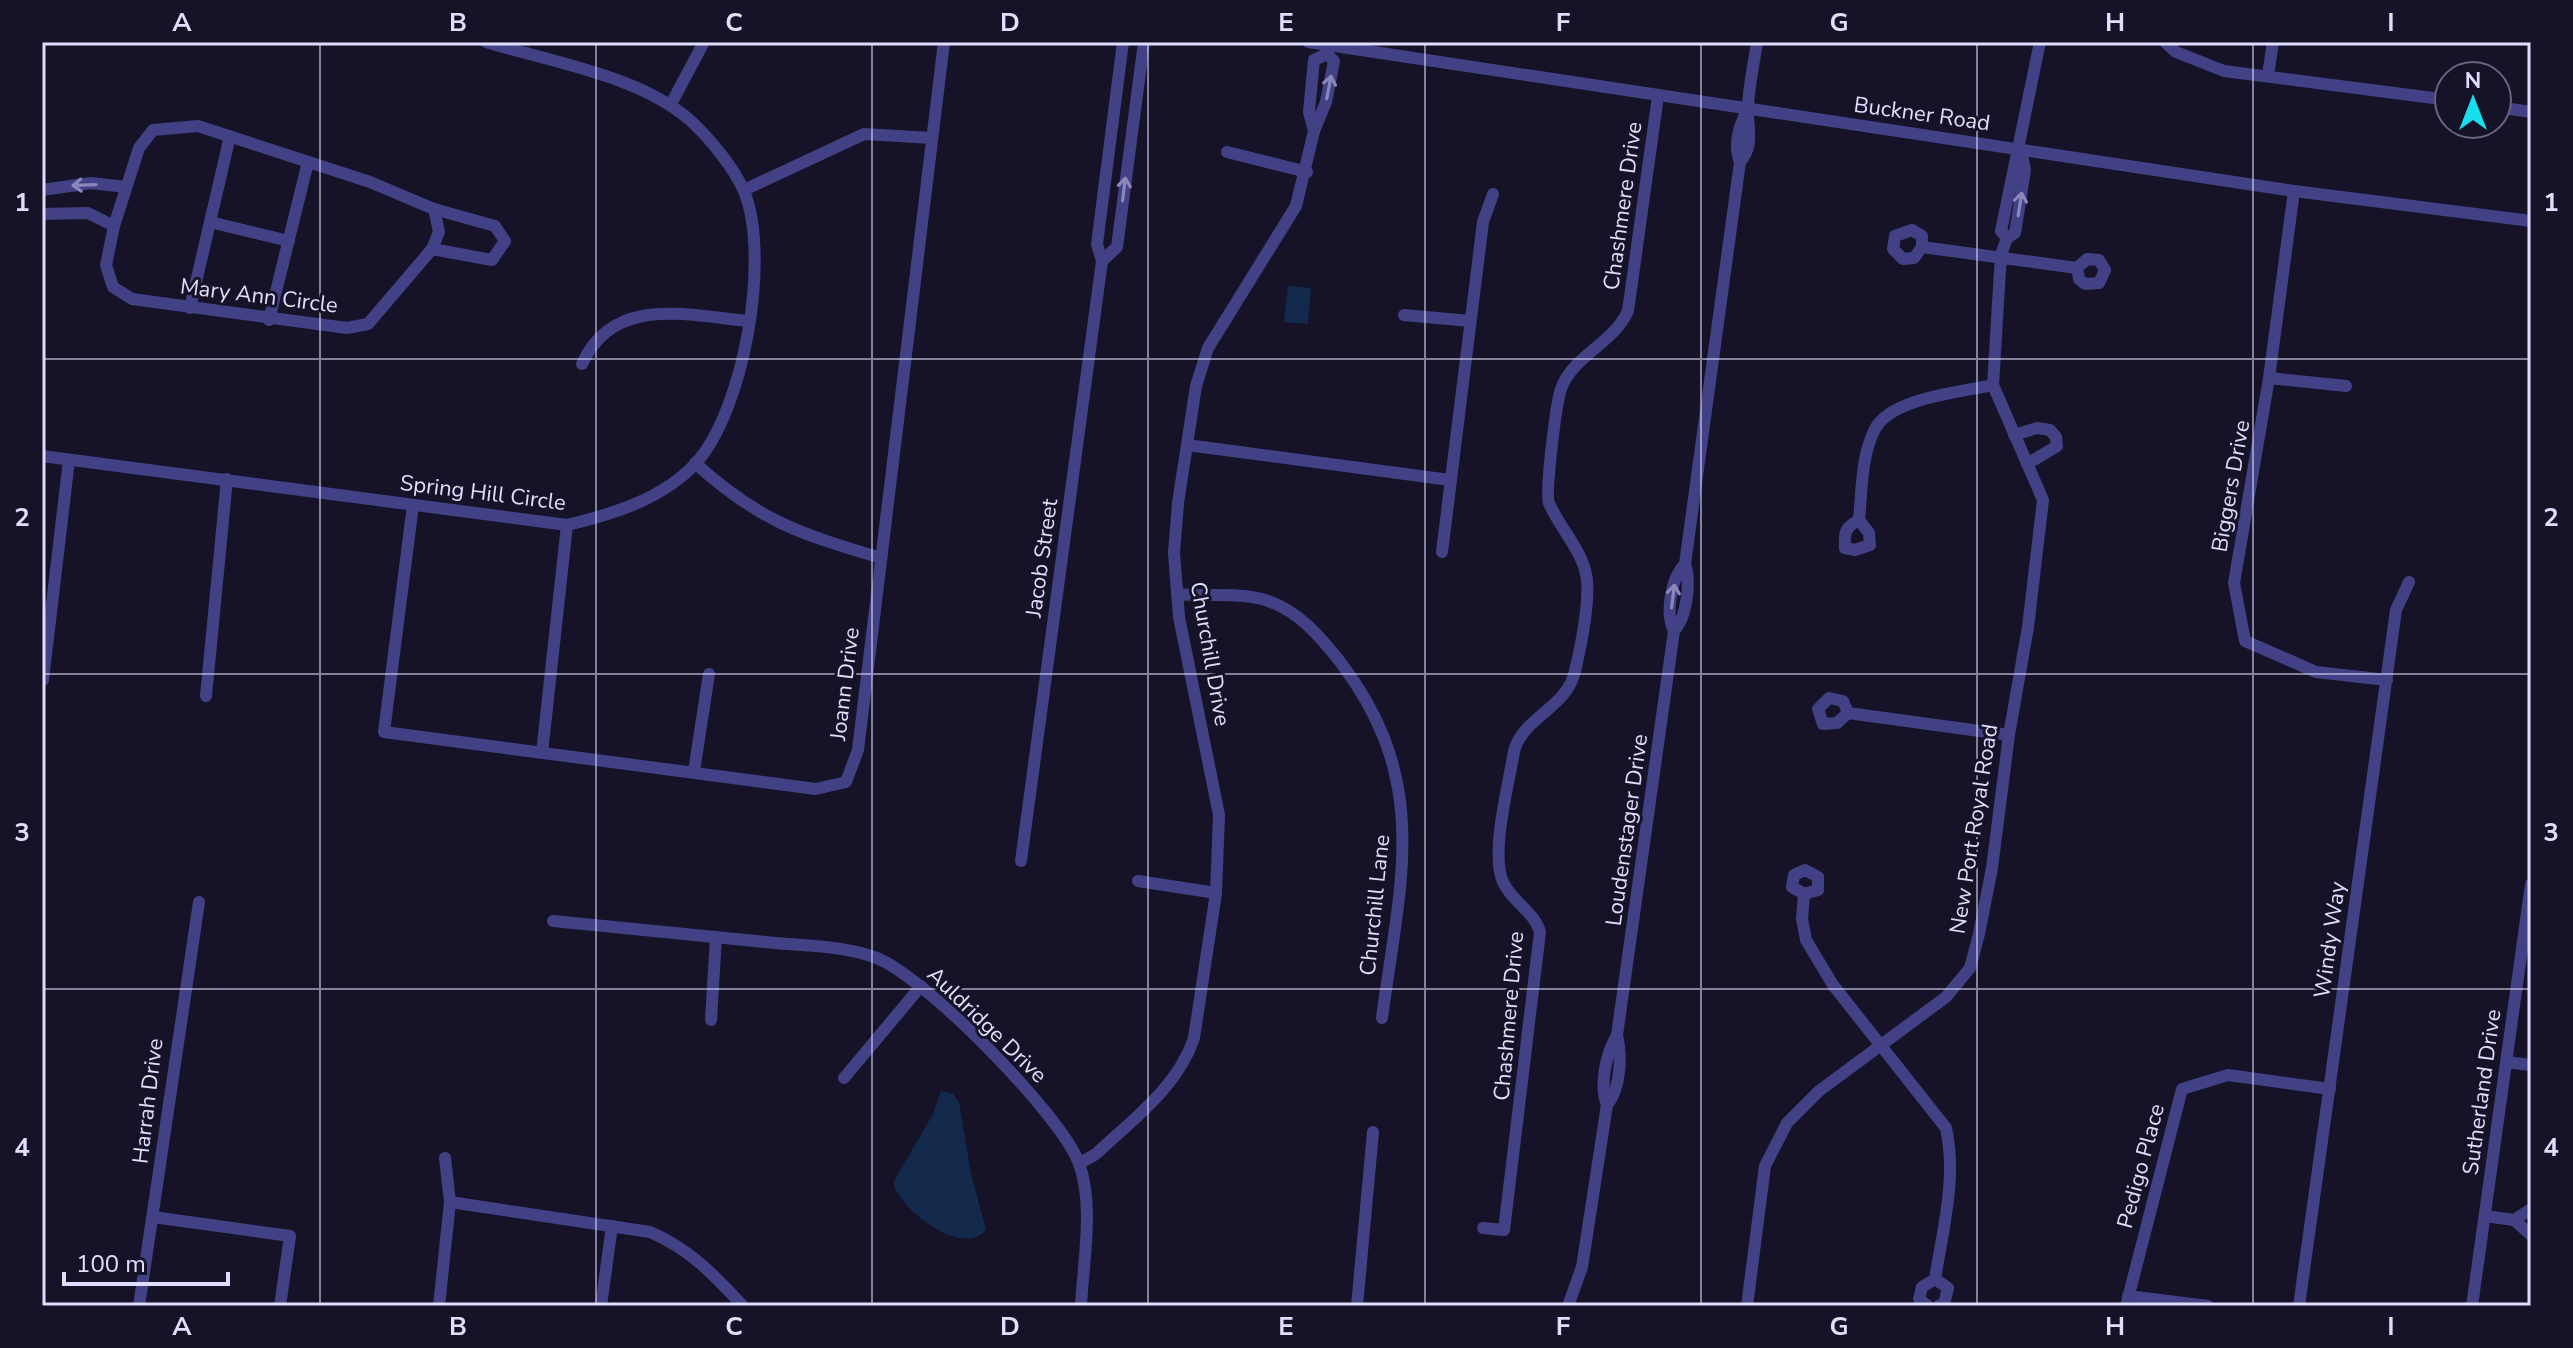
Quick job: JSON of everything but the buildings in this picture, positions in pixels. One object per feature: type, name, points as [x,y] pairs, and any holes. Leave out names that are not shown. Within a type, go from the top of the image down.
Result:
[{"type":"street","points":[[486,42],[641,90],[671,104],[695,126],[744,190],[864,134],[932,138]]},
{"type":"street","points":[[533,56],[538,42]]},
{"type":"street","points":[[671,104],[704,42]]},
{"type":"street","name":"Joann Drive","points":[[413,505],[384,732],[816,789],[846,782],[858,750],[944,42]]},
{"type":"street","name":"Jacob Street","points":[[1021,861],[1102,261],[1097,244],[1123,42]]},
{"type":"street","name":"Jacob Street","points":[[1102,261],[1117,247],[1144,42]]},
{"type":"street","name":"Buckner Road","points":[[1308,42],[1328,50],[2294,191],[2531,221]]},
{"type":"street","name":"Loudenstager Drive","points":[[1568,1306],[1582,1267],[1607,1105],[1615,1096],[1620,1048],[1617,1035],[1674,631],[1669,622],[1675,573],[1685,564],[1740,162],[1747,154],[1751,128],[1748,109],[1757,42]]},
{"type":"street","name":"New Port Royal Road","points":[[1747,1306],[1765,1166],[1787,1123],[1819,1091],[1946,997],[1970,968],[1992,868],[2009,735],[2039,555],[2043,500],[1993,385],[2001,255],[2007,238],[2001,231],[2012,167],[2021,149],[2040,42]]},
{"type":"street","points":[[2165,42],[2176,52],[2224,71],[2433,98]]},
{"type":"street","points":[[2268,75],[2273,42]]},
{"type":"street","name":"Churchill Drive","points":[[1080,1163],[1096,1154],[1174,1079],[1188,1059],[1200,1013],[1220,852],[1215,782],[1177,594],[1174,553],[1187,445],[1196,386],[1208,348],[1296,206],[1307,172],[1314,131],[1326,102],[1334,61],[1328,50],[1314,60],[1309,112],[1314,131]]},
{"type":"street","name":"Chashmere Drive","points":[[1483,1228],[1504,1230],[1540,932],[1537,921],[1509,892],[1499,867],[1514,751],[1520,738],[1556,705],[1572,682],[1587,589],[1583,563],[1547,499],[1561,389],[1575,366],[1611,337],[1628,311],[1658,96]]},
{"type":"street","name":"Mary Ann Circle","points":[[198,126],[308,162],[434,209],[495,226],[505,241],[492,260],[432,249],[368,324],[347,328],[269,320],[132,299],[113,287],[106,265],[114,226],[139,148],[153,130],[198,126]]},
{"type":"street","points":[[190,308],[230,136]]},
{"type":"street","points":[[1227,152],[1307,172]]},
{"type":"street","points":[[269,320],[308,162]]},
{"type":"street","points":[[42,190],[91,183],[126,187]]},
{"type":"street","name":"Spring Hill Circle","points":[[42,456],[567,525],[601,517],[654,495],[695,463],[716,433],[735,391],[741,372],[748,321],[753,259],[744,190]]},
{"type":"street","name":"Biggers Drive","points":[[2294,191],[2269,378],[2234,583],[2245,641],[2316,672],[2387,680]]},
{"type":"street","points":[[1442,552],[1483,222],[1493,194]]},
{"type":"street","points":[[432,249],[439,232],[434,209]]},
{"type":"street","points":[[42,214],[88,213],[114,226]]},
{"type":"street","points":[[210,222],[289,241]]},
{"type":"street","points":[[1922,247],[2001,255],[2077,268]]},
{"type":"street","points":[[582,364],[598,336],[634,317],[665,313],[748,321]]},
{"type":"street","points":[[1404,315],[1470,321]]},
{"type":"street","points":[[2269,378],[2346,386]]},
{"type":"street","points":[[1859,520],[1865,457],[1876,426],[1908,403],[1993,385]]},
{"type":"street","points":[[2014,435],[2037,428],[2050,430],[2056,437],[2057,446],[2051,453],[2027,464]]},
{"type":"street","points":[[1187,445],[1450,480]]},
{"type":"street","points":[[43,680],[69,460]]},
{"type":"street","points":[[695,463],[742,504],[801,534],[881,558]]},
{"type":"street","points":[[206,696],[227,479]]},
{"type":"street","points":[[542,753],[567,525]]},
{"type":"street","name":"Windy Way","points":[[2299,1306],[2396,610],[2409,582]]},
{"type":"street","name":"Churchill Lane","points":[[1177,594],[1262,599],[1307,623],[1328,647],[1378,723],[1390,752],[1404,818],[1401,877],[1382,1018]]},
{"type":"street","points":[[694,771],[709,674]]},
{"type":"street","points":[[1848,713],[2009,735]]},
{"type":"street","points":[[1138,881],[1216,893]]},
{"type":"street","name":"Sutherland Drive","points":[[2472,1306],[2531,884]]},
{"type":"street","points":[[1804,894],[1802,919],[1806,940],[1833,985],[1946,1128],[1951,1152],[1950,1184],[1935,1279],[1922,1287],[1919,1299],[1928,1306]]},
{"type":"street","name":"Harrah Drive","points":[[139,1306],[199,902]]},
{"type":"street","name":"Auldridge Drive","points":[[553,921],[872,956],[893,965],[921,986],[1046,1111],[1080,1163],[1086,1207],[1081,1306]]},
{"type":"street","points":[[711,1020],[716,937]]},
{"type":"street","points":[[844,1078],[921,986]]},
{"type":"street","points":[[2506,1062],[2531,1065]]},
{"type":"street","name":"Pedigo Place","points":[[2127,1301],[2182,1089],[2228,1075],[2330,1089]]},
{"type":"street","points":[[1357,1306],[1373,1132]]},
{"type":"street","points":[[439,1306],[450,1202],[445,1158]]},
{"type":"street","points":[[450,1202],[650,1232],[678,1244],[699,1259],[743,1306]]},
{"type":"street","points":[[2514,1220],[2531,1209]]},
{"type":"street","points":[[2485,1216],[2514,1220],[2531,1235]]},
{"type":"street","points":[[153,1217],[290,1236],[280,1306]]},
{"type":"street","points":[[601,1306],[612,1226]]},
{"type":"street","points":[[1935,1279],[1948,1288],[1944,1304],[1938,1306]]},
{"type":"street","points":[[2127,1301],[2208,1306]]},
{"type":"water","points":[[1288,286],[1311,288],[1308,324],[1284,322]]},
{"type":"water","points":[[941,1091],[953,1094],[959,1102],[971,1174],[986,1230],[976,1237],[949,1235],[934,1228],[908,1206],[893,1183],[933,1114]]}]
